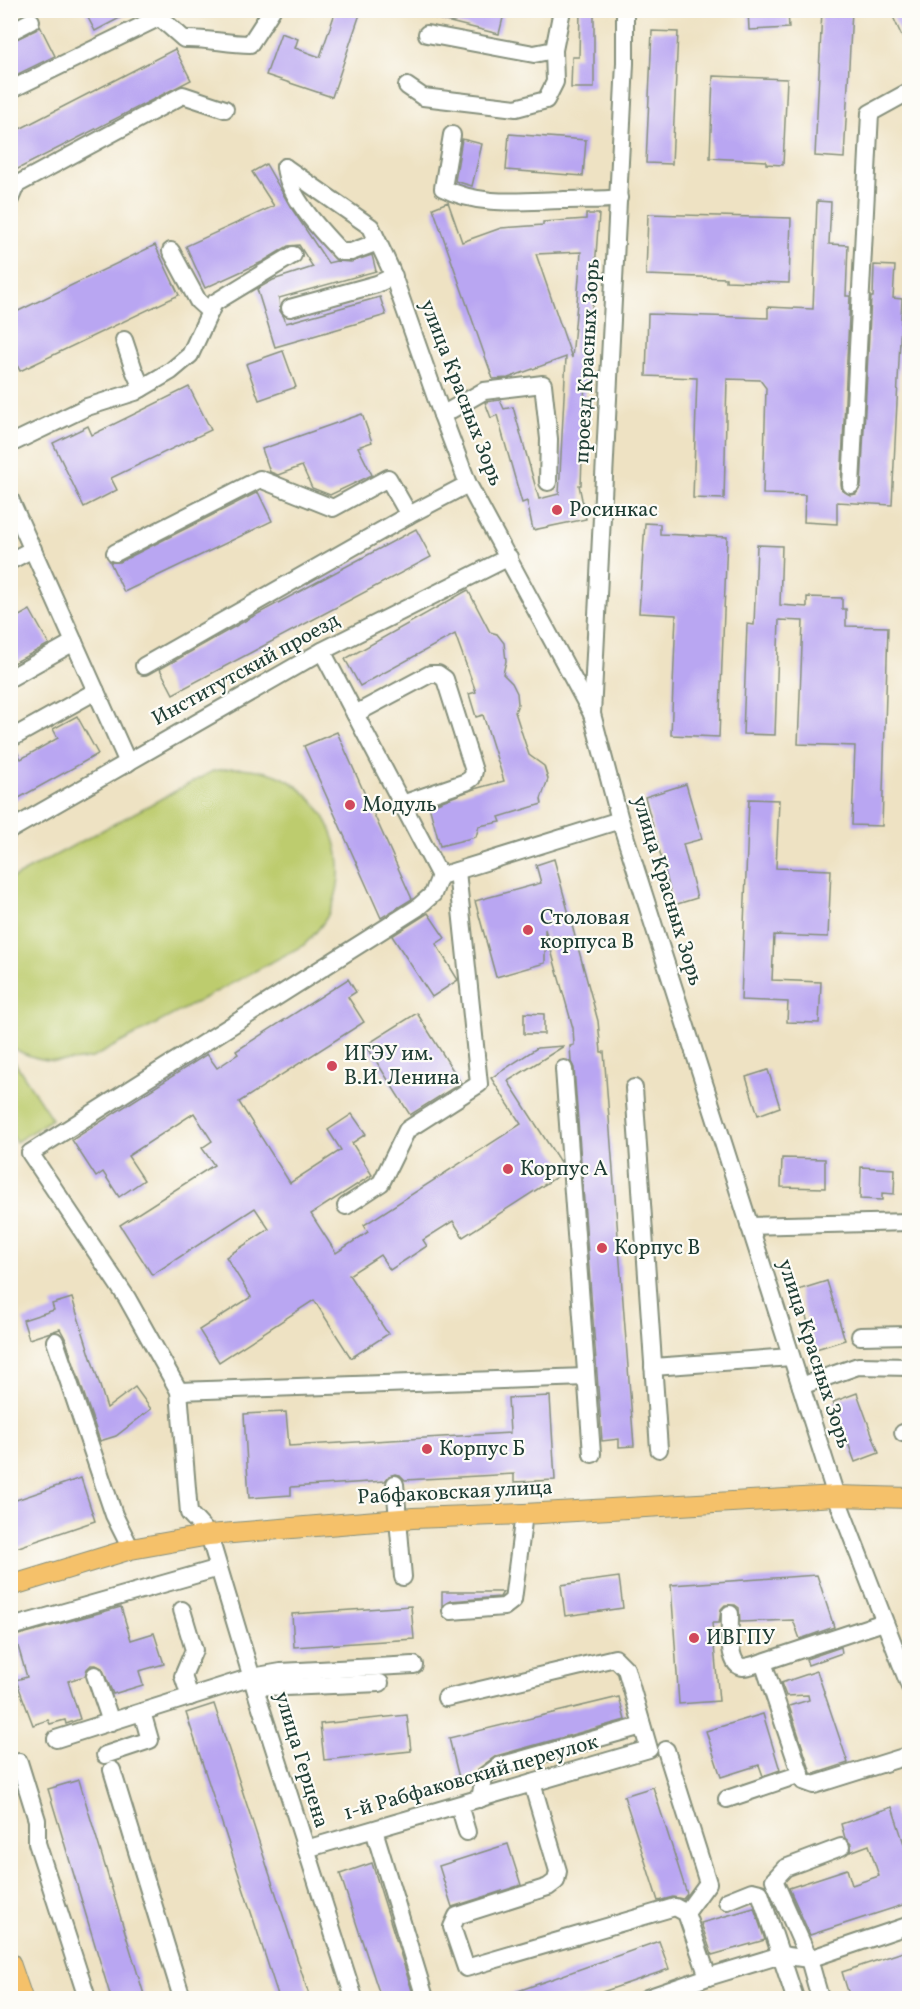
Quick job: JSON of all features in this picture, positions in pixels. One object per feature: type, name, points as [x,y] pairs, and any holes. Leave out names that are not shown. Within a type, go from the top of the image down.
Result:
[{"type":"main road","name":"Рабфаковская улица","points":[[10,1586],[131,1550],[209,1535],[398,1519],[836,1496],[909,1498]]},
{"type":"main road","points":[[10,1963],[22,1998]]},
{"type":"street","points":[[10,90],[157,15],[184,39],[204,38],[236,44],[250,44],[272,10]]},
{"type":"street","points":[[407,86],[423,97],[516,108],[546,100],[555,82],[555,50],[562,10]]},
{"type":"street","name":"проезд Красных Зорь","points":[[592,714],[626,63],[625,10]]},
{"type":"street","points":[[10,32],[31,21]]},
{"type":"street","points":[[427,34],[534,54],[555,50]]},
{"type":"street","points":[[851,485],[870,112],[909,91]]},
{"type":"street","points":[[10,199],[16,185],[183,95],[225,109]]},
{"type":"street","points":[[452,135],[443,188],[459,196],[497,202],[599,201],[619,198]]},
{"type":"street","name":"улица Красных Зорь","points":[[378,242],[351,252],[341,252],[310,217],[286,178],[285,166],[371,227],[394,276],[468,484],[592,714],[620,820],[836,1496],[909,1683]]},
{"type":"street","points":[[171,251],[198,301],[210,312]]},
{"type":"street","points":[[10,444],[87,407],[142,387],[171,371],[190,354],[214,303],[293,255]]},
{"type":"street","points":[[290,308],[377,284],[394,276]]},
{"type":"street","points":[[124,340],[142,387]]},
{"type":"street","points":[[442,415],[484,391],[543,384],[549,439],[548,482]]},
{"type":"street","points":[[115,553],[260,479],[333,508],[388,478],[409,515]]},
{"type":"street","points":[[144,666],[409,515],[468,484]]},
{"type":"street","points":[[10,499],[128,763]]},
{"type":"street","points":[[10,561],[33,549]]},
{"type":"street","name":"Институтский проезд","points":[[10,830],[322,651],[509,557]]},
{"type":"street","points":[[10,678],[75,642]]},
{"type":"street","points":[[209,1535],[189,1513],[179,1391],[127,1298],[30,1153],[417,908],[433,894],[440,876],[322,651]]},
{"type":"street","points":[[355,714],[430,675],[438,674],[445,680],[474,775],[466,782],[402,804]]},
{"type":"street","points":[[10,739],[96,691]]},
{"type":"street","points":[[440,876],[620,820]]},
{"type":"street","points":[[346,1206],[381,1183],[407,1130],[479,1084],[457,871]]},
{"type":"street","points":[[564,1069],[592,1454]]},
{"type":"street","points":[[634,1088],[659,1449]]},
{"type":"street","points":[[750,1226],[909,1222]]},
{"type":"street","points":[[860,1336],[909,1335]]},
{"type":"street","points":[[55,1341],[114,1515],[131,1550]]},
{"type":"street","points":[[653,1367],[791,1357]]},
{"type":"street","points":[[801,1386],[858,1366],[909,1367]]},
{"type":"street","points":[[179,1391],[586,1377]]},
{"type":"street","points":[[395,1484],[403,1576]]},
{"type":"street","points":[[451,1611],[504,1607],[513,1600],[524,1514]]},
{"type":"street","name":"улица Герцена","points":[[209,1535],[253,1682],[354,1998]]},
{"type":"street","points":[[15,1626],[219,1568]]},
{"type":"street","points":[[182,1610],[194,1650],[183,1676],[190,1697]]},
{"type":"street","points":[[730,1614],[731,1655],[736,1664],[743,1667],[884,1622]]},
{"type":"street","points":[[446,1698],[615,1658],[626,1669],[642,1726],[657,1749],[708,1883],[686,1913]]},
{"type":"street","points":[[762,1662],[803,1781],[814,1785],[909,1755]]},
{"type":"street","points":[[56,1739],[190,1697],[253,1682],[280,1672],[414,1665]]},
{"type":"street","points":[[95,1675],[111,1722]]},
{"type":"street","points":[[253,1682],[285,1687],[380,1683]]},
{"type":"street","points":[[142,1712],[150,1740],[109,1762],[182,1998]]},
{"type":"street","points":[[480,1799],[484,1777],[499,1767],[642,1726]]},
{"type":"street","name":"1-й Рабфаковский переулок","points":[[306,1849],[657,1749]]},
{"type":"street","points":[[19,1761],[38,1820],[37,1843],[87,1998]]},
{"type":"street","points":[[728,1799],[801,1774]]},
{"type":"street","points":[[532,1783],[558,1871],[556,1881],[548,1887],[457,1916],[452,1927],[466,1968],[675,1907],[686,1913],[708,1977]]},
{"type":"street","points":[[459,1805],[467,1832]]},
{"type":"street","points":[[374,1830],[425,1998]]},
{"type":"street","points":[[819,1998],[808,1959],[774,1880],[785,1868],[841,1847]]},
{"type":"street","points":[[727,1900],[752,1891],[760,1893],[791,1992],[795,1998]]},
{"type":"street","points":[[647,1998],[781,1955],[808,1959],[909,1925]]},
{"type":"green space","points":[[232,768],[262,771],[289,781],[318,807],[328,824],[339,860],[339,879],[335,899],[319,928],[304,945],[92,1058],[71,1061],[40,1059],[11,1047],[11,879],[213,771]]},
{"type":"green space","points":[[10,1055],[52,1119],[16,1142],[11,1133]]},
{"type":"building","points":[[84,10],[135,10],[95,31]]},
{"type":"building","points":[[336,10],[350,10],[360,14],[332,97],[266,75],[281,33],[298,39],[295,48],[320,57]]},
{"type":"building","points":[[421,10],[505,10],[499,34],[421,15]]},
{"type":"building","points":[[580,10],[594,10],[594,88],[571,88],[572,57],[579,57]]},
{"type":"building","points":[[748,10],[788,10],[789,28],[749,30]]},
{"type":"building","points":[[822,10],[852,10],[844,158],[815,156]]},
{"type":"building","points":[[890,10],[909,10],[909,52]]},
{"type":"building","points":[[40,26],[55,56],[16,75],[10,64],[10,42]]},
{"type":"building","points":[[652,31],[678,32],[672,164],[646,163]]},
{"type":"building","points":[[175,49],[191,80],[10,173],[10,134]]},
{"type":"building","points":[[713,76],[787,79],[783,165],[766,164],[766,161],[710,158]]},
{"type":"building","points":[[509,134],[586,140],[583,176],[506,170]]},
{"type":"building","points":[[462,139],[482,144],[472,186],[455,181]]},
{"type":"building","points":[[266,164],[290,206],[328,263],[351,262],[372,255],[376,271],[279,298],[280,311],[286,323],[380,297],[386,315],[275,347],[257,289],[273,280],[313,267],[299,245],[288,246],[262,262],[205,288],[186,246],[274,206],[252,172]]},
{"type":"building","points":[[817,201],[831,202],[829,244],[848,245],[846,296],[850,296],[841,484],[842,490],[850,495],[856,494],[861,486],[874,265],[895,266],[893,298],[902,299],[892,505],[837,502],[837,524],[804,522],[805,495],[763,494],[766,388],[760,380],[727,379],[724,499],[693,498],[697,378],[646,376],[648,314],[768,318],[768,307],[813,309]]},
{"type":"building","points":[[448,202],[462,242],[501,228],[586,219],[586,214],[599,214],[591,323],[587,323],[581,485],[579,485],[586,519],[533,530],[527,501],[522,503],[497,415],[491,418],[485,402],[500,400],[504,409],[513,407],[539,499],[559,494],[566,357],[508,378],[493,379],[433,208]],"holes":[[[581,252],[572,358],[536,254]]]},
{"type":"building","points":[[648,214],[791,218],[789,283],[646,275]]},
{"type":"building","points":[[155,245],[179,295],[20,371],[10,351],[10,315]]},
{"type":"building","points":[[283,351],[296,387],[259,400],[246,364]]},
{"type":"building","points":[[189,387],[211,430],[111,478],[117,490],[84,507],[53,443],[88,426],[92,435]]},
{"type":"building","points":[[362,414],[372,442],[358,447],[372,475],[330,495],[312,488],[302,466],[278,475],[270,472],[262,449]]},
{"type":"building","points":[[258,492],[272,521],[124,592],[110,562],[120,562]]},
{"type":"building","points":[[645,523],[660,524],[660,534],[727,537],[719,737],[671,735],[676,615],[639,613]]},
{"type":"building","points":[[416,529],[431,557],[173,694],[160,669]]},
{"type":"building","points":[[757,545],[782,546],[780,605],[807,607],[807,597],[842,598],[842,609],[846,609],[846,626],[888,627],[882,826],[852,825],[855,746],[798,744],[803,621],[779,620],[775,735],[743,734],[747,624],[754,625]]},
{"type":"building","points":[[468,590],[490,632],[497,634],[504,643],[506,661],[503,674],[512,683],[517,693],[518,704],[515,712],[529,755],[544,766],[548,779],[541,799],[542,804],[499,817],[501,822],[479,826],[476,837],[440,846],[429,806],[474,789],[504,781],[483,715],[476,717],[469,694],[476,692],[455,634],[360,686],[345,659]]},
{"type":"building","points":[[30,610],[49,644],[10,665],[10,621]]},
{"type":"building","points":[[77,716],[98,754],[10,803],[10,749],[15,748],[21,759],[58,738],[53,729]]},
{"type":"building","name":"Модуль","points":[[337,732],[412,899],[381,918],[304,746]]},
{"type":"building","points":[[686,784],[702,839],[683,844],[697,898],[674,905],[645,797]]},
{"type":"building","points":[[749,799],[779,800],[776,868],[831,870],[828,937],[774,935],[772,980],[821,982],[819,1023],[787,1022],[788,1002],[741,1000]]},
{"type":"building","name":"Корпус В","points":[[554,859],[598,1021],[601,1052],[604,1052],[634,1446],[619,1447],[619,1439],[602,1441],[574,1068],[571,1062],[570,1046],[574,1045],[573,1028],[545,929],[545,963],[496,977],[475,901],[541,883],[536,865]]},
{"type":"building","points":[[428,913],[445,938],[436,944],[458,980],[432,997],[392,936]]},
{"type":"building","name":"Корпус А","points":[[348,979],[356,992],[348,997],[364,1022],[239,1102],[290,1183],[341,1150],[328,1130],[352,1114],[366,1134],[352,1143],[372,1175],[311,1214],[336,1253],[368,1232],[364,1225],[521,1124],[491,1078],[537,1048],[564,1046],[508,1081],[560,1162],[561,1174],[463,1237],[453,1221],[423,1240],[427,1246],[390,1270],[380,1255],[349,1275],[388,1334],[351,1358],[314,1300],[219,1362],[199,1330],[251,1297],[226,1257],[269,1229],[255,1208],[152,1275],[120,1225],[214,1165],[202,1148],[212,1141],[194,1113],[128,1156],[144,1180],[119,1197],[103,1172],[96,1177],[72,1140],[207,1054],[217,1068],[238,1054],[236,1051]]},
{"type":"building","points":[[417,1013],[461,1083],[410,1115],[366,1045]]},
{"type":"building","points":[[524,1013],[544,1014],[544,1034],[524,1034]]},
{"type":"building","points":[[768,1070],[780,1107],[758,1115],[746,1077]]},
{"type":"building","points":[[782,1158],[825,1159],[825,1188],[781,1187]]},
{"type":"building","points":[[861,1167],[895,1169],[894,1194],[882,1193],[882,1200],[860,1199]]},
{"type":"building","points":[[827,1281],[845,1340],[816,1349],[798,1290]]},
{"type":"building","points":[[72,1298],[107,1408],[135,1387],[151,1409],[116,1436],[100,1441],[60,1329],[29,1339],[23,1320],[54,1310],[52,1304]]},
{"type":"building","points":[[857,1393],[879,1453],[855,1462],[833,1402]]},
{"type":"building","name":"Корпус Б","points":[[550,1396],[555,1480],[514,1482],[514,1474],[405,1480],[395,1474],[389,1476],[385,1481],[291,1487],[291,1495],[249,1498],[244,1414],[286,1412],[289,1446],[510,1433],[508,1398]]},
{"type":"building","points":[[81,1478],[95,1521],[10,1550],[10,1502]]},
{"type":"building","name":"ИВГПУ","points":[[817,1575],[834,1627],[800,1639],[793,1620],[740,1622],[739,1608],[735,1605],[725,1605],[721,1609],[719,1623],[712,1623],[719,1701],[679,1704],[671,1585]]},
{"type":"building","points":[[619,1577],[623,1608],[565,1616],[561,1585]]},
{"type":"building","points":[[442,1592],[503,1592],[500,1597],[450,1601],[442,1606]]},
{"type":"building","points":[[411,1606],[414,1639],[294,1647],[292,1614]]},
{"type":"building","points":[[121,1607],[131,1640],[154,1633],[164,1664],[139,1671],[143,1685],[113,1694],[102,1668],[91,1665],[85,1676],[68,1681],[80,1719],[66,1724],[65,1720],[50,1724],[48,1720],[33,1725],[16,1680],[27,1677],[15,1636]]},
{"type":"building","points":[[841,1647],[842,1653],[808,1665],[806,1659]]},
{"type":"building","points":[[817,1671],[848,1763],[814,1774],[811,1773],[789,1706],[809,1700],[808,1695],[786,1696],[781,1683]]},
{"type":"building","points":[[619,1697],[625,1720],[496,1756],[478,1769],[474,1775],[459,1778],[449,1738]]},
{"type":"building","points":[[214,1704],[310,1998],[279,1998],[186,1713]]},
{"type":"building","points":[[763,1714],[780,1770],[763,1776],[759,1765],[721,1777],[706,1731]]},
{"type":"building","points":[[407,1715],[411,1751],[324,1760],[320,1724]]},
{"type":"building","points":[[79,1780],[145,1998],[111,1998],[48,1789]]},
{"type":"building","points":[[653,1787],[687,1894],[683,1899],[673,1897],[658,1901],[624,1796]]},
{"type":"building","points":[[892,1807],[909,1859],[909,1903],[810,1935],[789,1888],[847,1869],[852,1885],[879,1876],[869,1845],[850,1852],[851,1844],[845,1838],[841,1824]]},
{"type":"building","points":[[508,1844],[521,1885],[452,1907],[439,1866]]},
{"type":"building","points":[[372,1863],[414,1997],[381,1998],[340,1874]]},
{"type":"building","points":[[754,1908],[765,1940],[712,1955],[701,1923]]},
{"type":"building","points":[[659,1941],[669,1969],[585,1998],[501,1998],[501,1997]]},
{"type":"building","points":[[909,1950],[909,1998],[850,1998],[842,1972]]},
{"type":"place","name":"Росинкас","points":[[557,510]]},
{"type":"place","name":"Модуль","points":[[350,805]]},
{"type":"place","name":"Столовая корпуса В","points":[[528,930]]},
{"type":"place","name":"ИГЭУ им. В.И. Ленина","points":[[332,1066]]},
{"type":"place","name":"Корпус А","points":[[508,1169]]},
{"type":"place","name":"Корпус В","points":[[602,1248]]},
{"type":"place","name":"Корпус Б","points":[[427,1449]]},
{"type":"place","name":"ИВГПУ","points":[[694,1638]]}]
